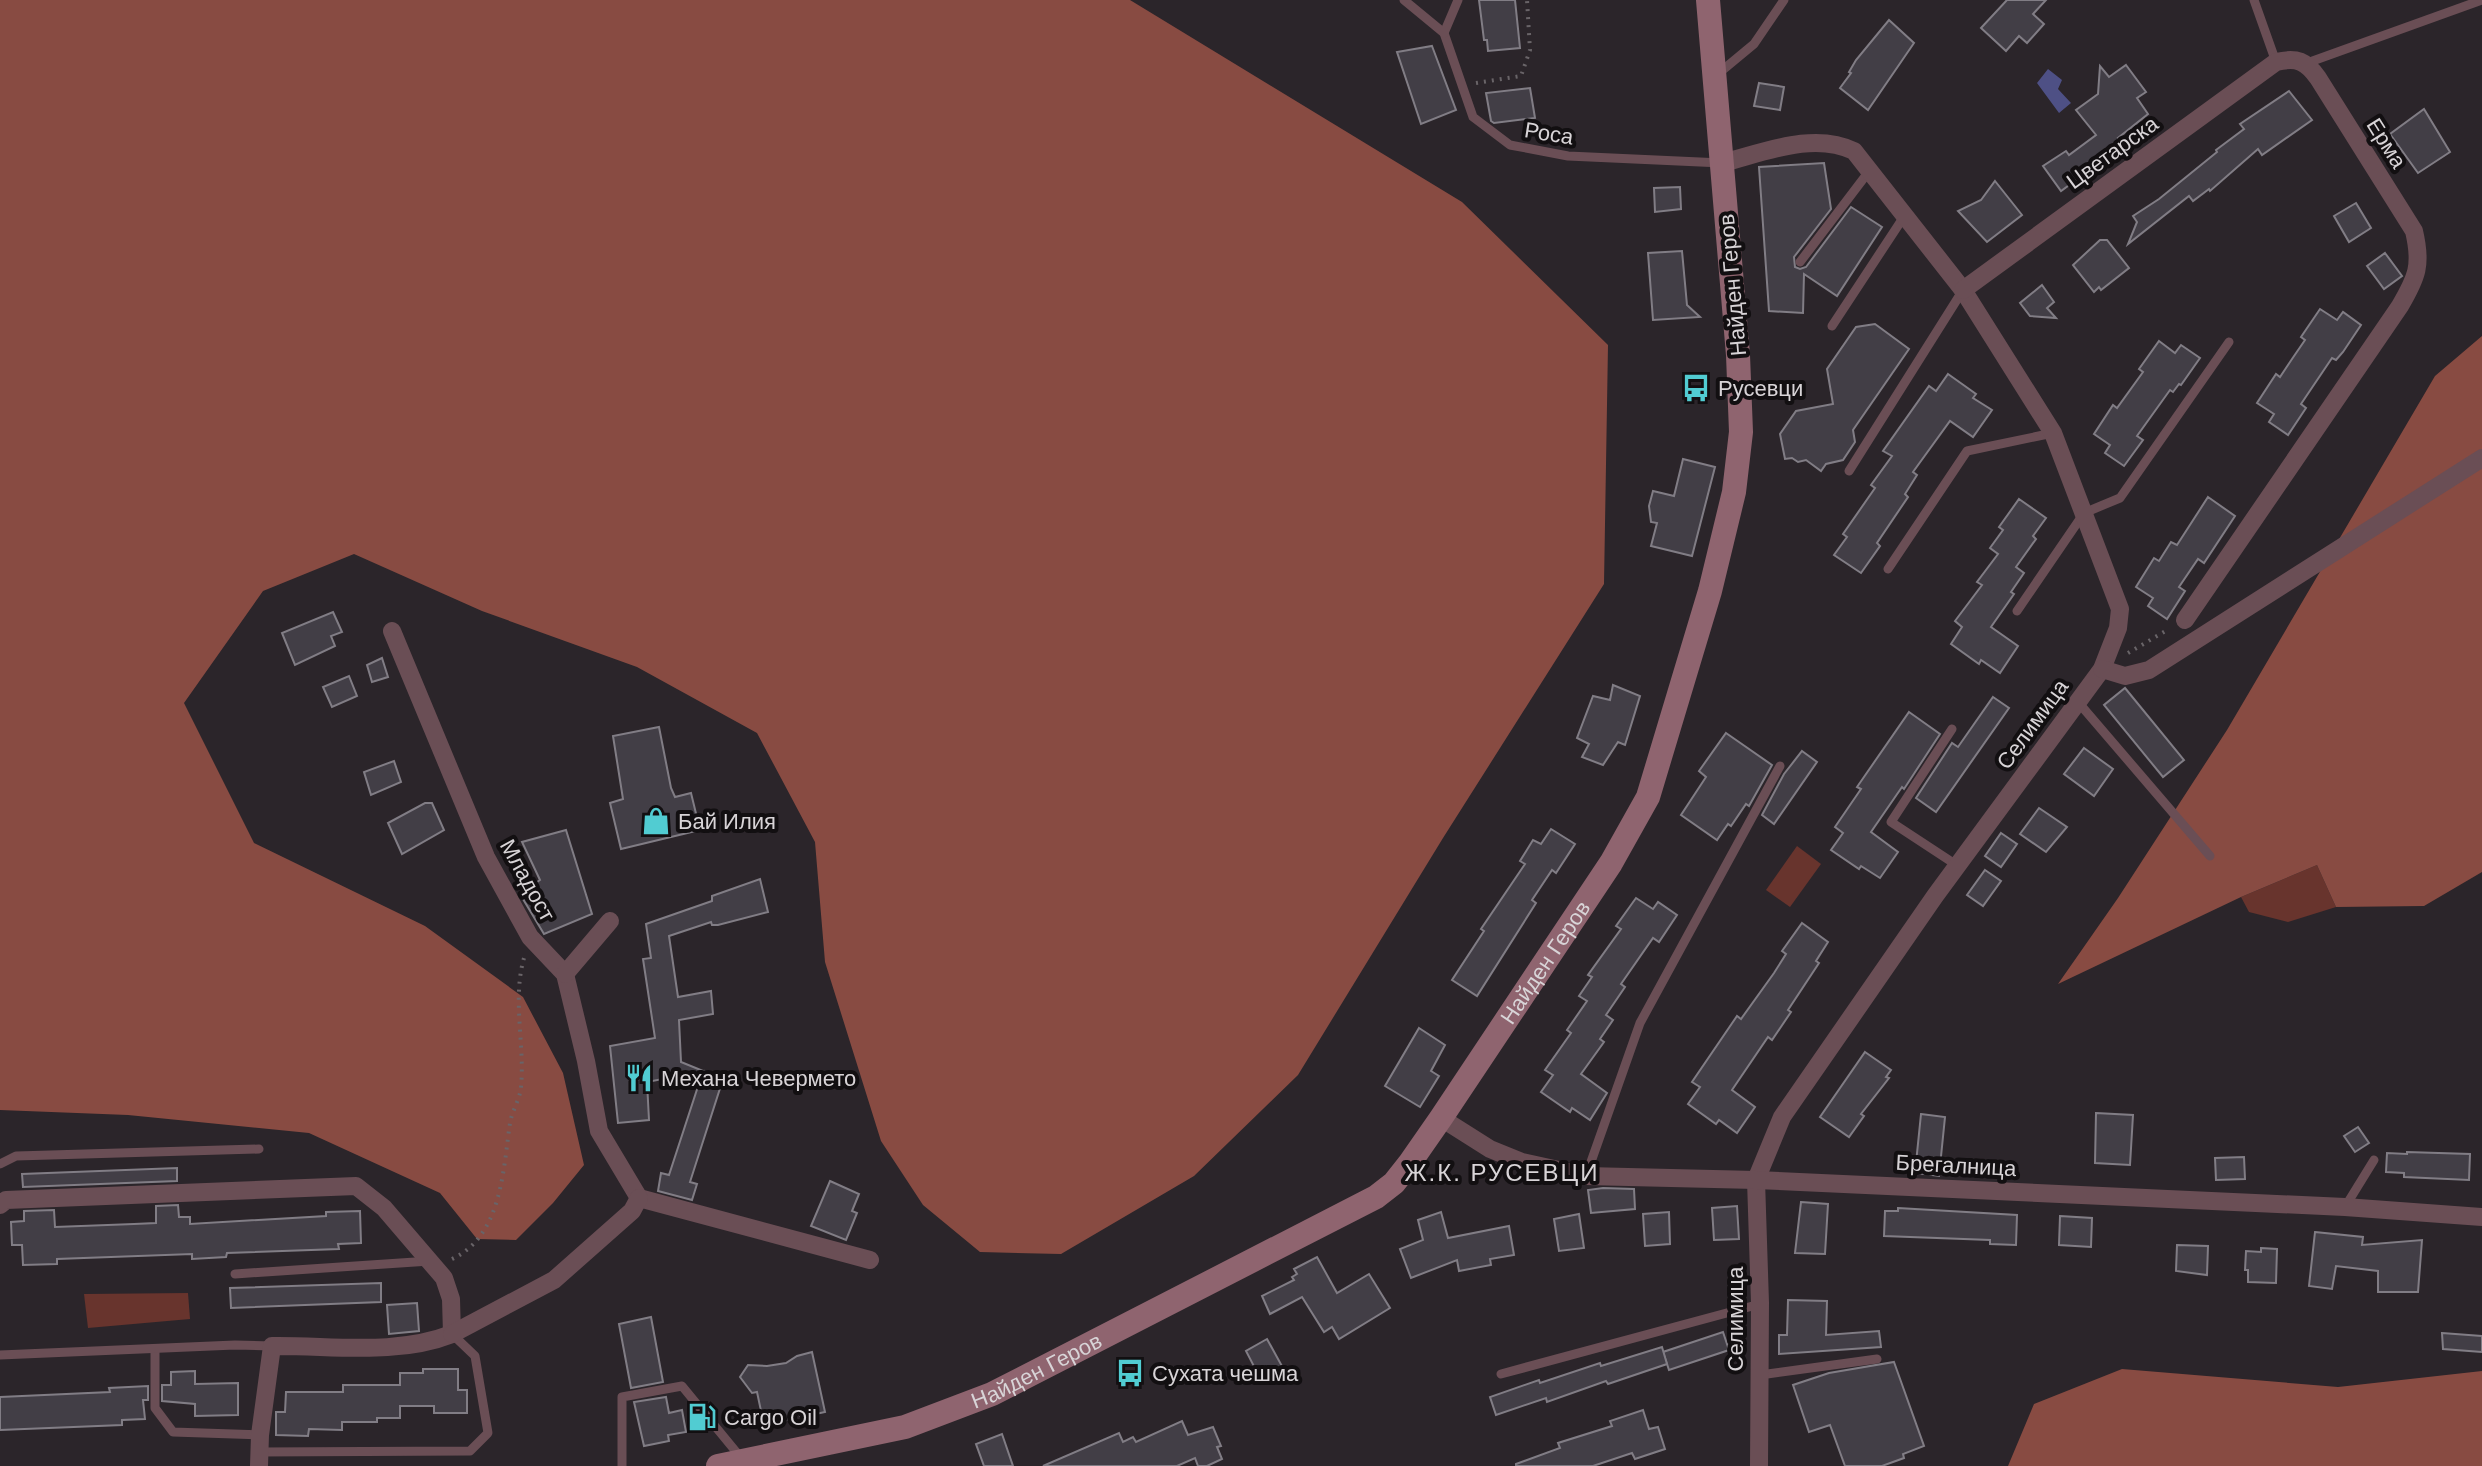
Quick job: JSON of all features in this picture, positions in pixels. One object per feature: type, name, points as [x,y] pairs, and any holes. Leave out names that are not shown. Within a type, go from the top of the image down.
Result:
[{"type":"street","name":"Найден Геров","points":[[718,1466],[745,1464],[905,1427],[992,1394],[1376,1197],[1394,1183],[1441,1118],[1611,863],[1648,797],[1710,591],[1734,492],[1741,432],[1738,355],[1708,0]]},
{"type":"street","name":"Ерма","points":[[2185,620],[2400,306],[2419,267],[2414,231],[2292,61]]},
{"type":"street","name":"Цветарска","points":[[1963,290],[2292,61]]},
{"type":"street","name":"Селимица","points":[[1722,163],[1817,141],[1837,143],[1854,151],[1963,290],[2053,433],[2120,609],[2118,628],[2102,669],[1958,866],[1782,1117],[1756,1180],[1760,1303],[1759,1466]]},
{"type":"street","points":[[2102,669],[2125,676],[2149,670],[2482,458]]},
{"type":"street","name":"Младост","points":[[392,631],[486,857],[530,937],[565,974],[599,1131],[639,1198]]},
{"type":"street","points":[[565,974],[610,921]]},
{"type":"street","name":"Брегалница","points":[[1441,1118],[1490,1149],[1522,1162],[1586,1176],[1756,1180],[2345,1207],[2482,1217]]},
{"type":"street","points":[[0,1205],[6,1200],[356,1186],[384,1208],[444,1278],[451,1299],[452,1334]]},
{"type":"street","points":[[259,1451],[272,1346],[401,1347],[429,1343],[452,1334],[554,1280],[632,1211],[639,1198],[870,1260]]},
{"type":"lane","points":[[1404,0],[1444,33],[1458,0]]},
{"type":"lane","points":[[1713,78],[1754,44],[1784,0]]},
{"type":"lane","points":[[2254,0],[2292,61],[2482,0]]},
{"type":"lane","name":"Роса","points":[[1444,33],[1473,117],[1510,145],[1568,156],[1722,163]]},
{"type":"lane","points":[[1800,262],[1870,170]]},
{"type":"lane","points":[[1832,326],[1905,215]]},
{"type":"lane","points":[[1849,471],[1963,290]]},
{"type":"lane","points":[[2017,611],[2084,513],[2120,498],[2229,342]]},
{"type":"lane","points":[[1888,569],[1967,451],[2053,433]]},
{"type":"lane","points":[[2078,702],[2210,856]]},
{"type":"lane","points":[[1952,729],[1891,822],[1958,866]]},
{"type":"lane","points":[[1586,1176],[1640,1023],[1780,766]]},
{"type":"lane","points":[[0,1164],[16,1156],[259,1149]]},
{"type":"lane","points":[[2345,1207],[2374,1160]]},
{"type":"lane","points":[[235,1274],[430,1261]]},
{"type":"lane","points":[[1501,1374],[1760,1303]]},
{"type":"lane","points":[[155,1350],[155,1408],[173,1432],[259,1451],[470,1451],[488,1433],[475,1356],[452,1334]]},
{"type":"lane","points":[[0,1355],[272,1346]]},
{"type":"lane","points":[[1760,1375],[1877,1359]]},
{"type":"lane","points":[[622,1466],[622,1397],[682,1386],[745,1464]]},
{"type":"path","points":[[1462,85],[1521,76],[1530,50],[1527,0]]},
{"type":"path","points":[[2135,649],[2185,620]]},
{"type":"path","points":[[430,1261],[449,1260],[465,1253],[487,1225],[496,1205],[506,1163],[510,1119],[521,1089],[518,983],[530,937]]},
{"type":"shaded area","points":[[0,0],[1130,0],[1462,202],[1608,345],[1604,584],[1298,1075],[1194,1176],[1061,1254],[980,1252],[923,1205],[881,1141],[825,962],[815,842],[757,733],[637,667],[482,611],[354,554],[263,591],[184,703],[254,843],[425,926],[523,997],[563,1073],[584,1165],[553,1203],[516,1240],[477,1239],[440,1193],[309,1133],[128,1115],[0,1110]]},
{"type":"shaded area","points":[[2482,336],[2482,872],[2424,906],[2336,907],[2317,865],[2241,897],[2058,984],[2227,730],[2435,376]]},
{"type":"shaded area","points":[[1797,846],[1821,864],[1790,907],[1766,890]]},
{"type":"shaded area","points":[[2317,865],[2336,907],[2288,922],[2249,912],[2241,897]]},
{"type":"shaded area","points":[[188,1293],[190,1319],[88,1328],[84,1294]]},
{"type":"shaded area","points":[[2122,1369],[2338,1387],[2482,1371],[2482,1466],[2008,1466],[2034,1404]]},
{"type":"water","points":[[2048,69],[2062,80],[2058,89],[2071,103],[2059,113],[2037,83]]},
{"type":"building","points":[[1479,0],[1515,0],[1520,48],[1488,51]]},
{"type":"building","points":[[2007,0],[2046,0],[2033,14],[2044,24],[2027,43],[2019,36],[2006,51],[1981,28]]},
{"type":"building","points":[[1889,20],[1914,43],[1868,110],[1840,88],[1856,60]]},
{"type":"building","points":[[1432,46],[1456,110],[1421,124],[1397,52]]},
{"type":"building","points":[[2126,65],[2146,92],[2137,98],[2148,114],[2118,138],[2122,143],[2061,191],[2043,166],[2066,151],[2069,155],[2096,135],[2076,110],[2098,94],[2100,66],[2109,77]]},
{"type":"building","points":[[1759,83],[1784,87],[1780,110],[1754,106]]},
{"type":"building","points":[[1530,88],[1535,118],[1491,121],[1486,93]]},
{"type":"building","points":[[2289,91],[2312,120],[2262,155],[2258,149],[2210,191],[2193,201],[2189,196],[2128,244],[2137,222],[2133,216],[2159,199],[2244,129],[2240,124]]},
{"type":"building","points":[[2424,109],[2450,152],[2418,173],[2390,134]]},
{"type":"building","points":[[1824,163],[1831,209],[1794,257],[1795,267],[1806,267],[1851,207],[1882,227],[1837,296],[1804,274],[1803,313],[1769,311],[1759,167]]},
{"type":"building","points":[[1995,181],[2022,215],[1987,242],[1958,211],[1981,200]]},
{"type":"building","points":[[1680,187],[1681,209],[1655,212],[1654,188]]},
{"type":"building","points":[[2356,203],[2371,228],[2349,242],[2334,216]]},
{"type":"building","points":[[2100,240],[2107,240],[2129,268],[2094,292],[2073,265]]},
{"type":"building","points":[[1682,251],[1687,305],[1700,317],[1653,320],[1648,253]]},
{"type":"building","points":[[2385,253],[2402,276],[2384,289],[2367,266]]},
{"type":"building","points":[[2042,285],[2054,302],[2047,308],[2056,318],[2030,316],[2020,303]]},
{"type":"building","points":[[2320,309],[2337,320],[2343,312],[2361,325],[2336,360],[2332,358],[2301,404],[2306,408],[2288,435],[2269,422],[2274,414],[2257,403],[2276,374],[2280,377],[2305,340],[2301,337]]},
{"type":"building","points":[[1875,324],[1909,349],[1853,430],[1855,442],[1843,460],[1826,464],[1821,471],[1806,460],[1785,459],[1780,434],[1796,411],[1833,404],[1827,369],[1856,327]]},
{"type":"building","points":[[2159,341],[2175,353],[2181,345],[2200,358],[2181,385],[2173,392],[2170,390],[2137,436],[2143,440],[2124,466],[2105,453],[2110,445],[2094,434],[2113,405],[2117,408],[2143,372],[2139,369]]},
{"type":"building","points":[[1948,374],[1976,394],[1973,398],[1992,410],[1973,437],[1950,421],[1913,472],[1917,475],[1905,494],[1908,497],[1861,573],[1834,555],[1847,537],[1843,534],[1875,488],[1871,485],[1892,456],[1883,451],[1929,386],[1936,391]]},
{"type":"building","points":[[1683,459],[1715,467],[1692,556],[1651,546],[1657,523],[1651,522],[1649,506],[1653,491],[1674,496]]},
{"type":"building","points":[[2208,497],[2235,516],[2204,563],[2198,559],[2179,587],[2185,591],[2167,619],[2148,606],[2153,598],[2136,587],[2154,558],[2159,561],[2171,542],[2177,545]]},
{"type":"building","points":[[2019,499],[2046,518],[2033,536],[2036,539],[2016,567],[2024,573],[2011,592],[2014,594],[1991,627],[2018,646],[2000,673],[1981,660],[1979,664],[1951,644],[1962,627],[1955,621],[1982,585],[1977,582],[1998,554],[1990,548],[2003,530],[1999,527]]},
{"type":"building","points":[[333,612],[342,632],[331,636],[335,646],[295,665],[282,633]]},
{"type":"building","points":[[382,658],[388,677],[372,682],[367,665]]},
{"type":"building","points":[[349,676],[357,696],[332,707],[323,687]]},
{"type":"building","points":[[1613,685],[1640,696],[1625,745],[1618,742],[1603,765],[1582,757],[1589,744],[1577,738],[1593,696],[1610,700]]},
{"type":"building","points":[[2125,688],[2184,760],[2163,777],[2104,705]]},
{"type":"building","points":[[1993,697],[2009,708],[1936,812],[1916,798],[1952,743],[1958,747]]},
{"type":"building","points":[[1909,712],[1940,734],[1871,832],[1898,852],[1880,878],[1861,866],[1859,869],[1831,850],[1843,833],[1835,827],[1861,789],[1857,787]]},
{"type":"building","points":[[659,727],[671,788],[675,797],[691,793],[700,830],[621,849],[610,803],[623,799],[613,736]]},
{"type":"building","points":[[1726,733],[1772,765],[1749,806],[1746,804],[1717,840],[1681,815],[1706,777],[1699,771]]},
{"type":"building","points":[[2084,748],[2113,769],[2094,796],[2064,774]]},
{"type":"building","points":[[1802,751],[1817,762],[1774,824],[1762,815],[1784,774]]},
{"type":"building","points":[[394,761],[401,782],[371,795],[364,772]]},
{"type":"building","points":[[425,803],[432,803],[444,830],[402,854],[388,823]]},
{"type":"building","points":[[2039,808],[2067,827],[2046,852],[2020,834]]},
{"type":"building","points":[[1551,829],[1575,844],[1556,873],[1552,870],[1532,900],[1536,903],[1477,996],[1452,980],[1484,931],[1481,929],[1525,864],[1520,861],[1533,840],[1541,844]]},
{"type":"building","points":[[566,830],[592,914],[544,934],[520,894],[540,880],[522,842]]},
{"type":"building","points":[[2001,833],[2017,844],[2001,867],[1985,856]]},
{"type":"building","points":[[1985,870],[2001,881],[1983,906],[1967,895]]},
{"type":"building","points":[[760,879],[768,912],[718,925],[711,922],[669,936],[678,997],[711,991],[713,1014],[679,1020],[681,1062],[723,1079],[690,1182],[697,1184],[692,1200],[658,1191],[661,1173],[669,1175],[703,1071],[647,1082],[649,1120],[618,1123],[610,1046],[655,1038],[643,959],[651,958],[646,924],[712,901],[712,896]]},
{"type":"building","points":[[1636,898],[1653,909],[1658,902],[1677,915],[1659,942],[1653,938],[1621,984],[1625,987],[1606,1015],[1613,1020],[1600,1039],[1604,1042],[1581,1074],[1607,1093],[1590,1120],[1572,1108],[1570,1112],[1541,1092],[1553,1075],[1545,1070],[1571,1033],[1567,1030],[1587,1001],[1579,996],[1592,977],[1588,975],[1621,929],[1616,926]]},
{"type":"building","points":[[1802,923],[1828,942],[1816,961],[1819,963],[1788,1010],[1791,1012],[1772,1040],[1768,1037],[1732,1090],[1755,1107],[1737,1133],[1719,1120],[1716,1124],[1688,1104],[1700,1087],[1692,1082],[1737,1016],[1741,1019],[1774,973],[1786,954],[1782,951]]},
{"type":"building","points":[[1419,1028],[1445,1045],[1431,1071],[1439,1076],[1420,1107],[1385,1086]]},
{"type":"building","points":[[1865,1052],[1891,1070],[1886,1077],[1889,1078],[1861,1114],[1864,1116],[1849,1137],[1820,1117]]},
{"type":"building","points":[[2096,1113],[2133,1115],[2130,1165],[2095,1163]]},
{"type":"building","points":[[1921,1114],[1945,1117],[1939,1176],[1915,1173]]},
{"type":"building","points":[[2358,1127],[2369,1143],[2355,1152],[2344,1136]]},
{"type":"building","points":[[2387,1153],[2470,1154],[2469,1180],[2404,1177],[2404,1173],[2386,1172]]},
{"type":"building","points":[[2244,1157],[2245,1179],[2216,1180],[2215,1158]]},
{"type":"building","points":[[177,1168],[177,1181],[23,1187],[22,1174]]},
{"type":"building","points":[[830,1181],[859,1194],[852,1211],[857,1213],[846,1240],[811,1226]]},
{"type":"building","points":[[1634,1189],[1635,1209],[1591,1213],[1588,1190]]},
{"type":"building","points":[[1801,1202],[1828,1204],[1825,1254],[1795,1253]]},
{"type":"building","points":[[178,1205],[179,1217],[190,1217],[190,1224],[360,1211],[361,1243],[338,1244],[339,1249],[227,1253],[226,1257],[192,1259],[192,1254],[57,1259],[57,1264],[23,1265],[22,1245],[12,1245],[11,1222],[24,1221],[24,1211],[54,1210],[55,1227],[134,1224],[156,1223],[156,1206]]},
{"type":"building","points":[[1737,1206],[1739,1239],[1714,1240],[1712,1208]]},
{"type":"building","points":[[1898,1208],[2017,1215],[2016,1245],[1990,1244],[1990,1240],[1884,1236],[1885,1211],[1898,1211]]},
{"type":"building","points":[[1441,1212],[1448,1238],[1509,1226],[1514,1255],[1490,1259],[1491,1265],[1459,1271],[1457,1260],[1411,1278],[1400,1249],[1423,1240],[1418,1220]]},
{"type":"building","points":[[1669,1212],[1670,1244],[1645,1246],[1643,1214]]},
{"type":"building","points":[[1579,1214],[1584,1248],[1559,1251],[1554,1219]]},
{"type":"building","points":[[2060,1216],[2092,1218],[2091,1247],[2059,1245]]},
{"type":"building","points":[[2315,1232],[2363,1237],[2362,1245],[2422,1240],[2418,1292],[2378,1292],[2378,1271],[2336,1266],[2332,1289],[2309,1286]]},
{"type":"building","points":[[2177,1245],[2208,1246],[2207,1275],[2176,1271]]},
{"type":"building","points":[[2261,1248],[2277,1249],[2276,1283],[2248,1282],[2246,1251],[2261,1252]]},
{"type":"building","points":[[1317,1257],[1337,1293],[1369,1274],[1390,1308],[1339,1339],[1332,1327],[1324,1332],[1302,1297],[1270,1314],[1262,1296],[1294,1280],[1292,1277],[1297,1274],[1294,1269]]},
{"type":"building","points":[[381,1283],[381,1302],[231,1308],[230,1288]]},
{"type":"building","points":[[1788,1300],[1827,1301],[1826,1335],[1879,1331],[1881,1347],[1779,1354],[1779,1335],[1787,1335]]},
{"type":"building","points":[[417,1303],[419,1331],[389,1334],[387,1305]]},
{"type":"building","points":[[651,1317],[663,1382],[631,1388],[619,1324]]},
{"type":"building","points":[[1723,1332],[1729,1350],[1669,1370],[1663,1352]]},
{"type":"building","points":[[2442,1333],[2482,1336],[2482,1352],[2443,1349]]},
{"type":"building","points":[[1267,1339],[1283,1368],[1261,1380],[1246,1351]]},
{"type":"building","points":[[1662,1347],[1667,1364],[1496,1415],[1490,1397],[1539,1380],[1540,1383]]},
{"type":"building","points":[[812,1352],[825,1412],[802,1417],[793,1411],[787,1420],[764,1425],[757,1392],[752,1393],[740,1377],[748,1365],[786,1363]]},
{"type":"building","points":[[1894,1362],[1924,1446],[1882,1466],[1845,1466],[1830,1425],[1809,1432],[1793,1385],[1829,1373]]},
{"type":"building","points":[[423,1369],[458,1369],[458,1390],[467,1390],[467,1413],[434,1413],[434,1406],[400,1406],[400,1418],[377,1418],[377,1422],[342,1422],[342,1430],[309,1429],[308,1436],[276,1435],[276,1412],[285,1412],[286,1392],[343,1392],[343,1385],[400,1385],[400,1373],[423,1373]]},
{"type":"building","points":[[195,1371],[195,1384],[238,1383],[238,1415],[195,1416],[195,1404],[162,1401],[162,1385],[171,1385],[171,1372]]},
{"type":"building","points":[[148,1386],[148,1400],[143,1400],[145,1419],[122,1420],[122,1425],[0,1430],[0,1397],[110,1392],[109,1388]]},
{"type":"building","points":[[666,1397],[669,1413],[682,1410],[686,1432],[668,1435],[669,1441],[644,1446],[634,1402]]},
{"type":"building","points":[[1643,1410],[1649,1429],[1658,1427],[1665,1449],[1635,1459],[1632,1453],[1593,1466],[1516,1466],[1560,1448],[1558,1443],[1612,1426],[1610,1421]]},
{"type":"building","points":[[1182,1421],[1188,1435],[1213,1427],[1221,1446],[1217,1447],[1222,1459],[1207,1466],[1198,1466],[1195,1458],[1177,1466],[1043,1466],[1119,1433],[1123,1442],[1133,1437],[1136,1442]]},
{"type":"building","points":[[1002,1434],[1013,1466],[984,1466],[976,1444]]},
{"type":"place","name":"Русевци","points":[[1696,388]]},
{"type":"place","name":"Бай Илия","points":[[656,821]]},
{"type":"place","name":"Механа Чевермето","points":[[639,1078]]},
{"type":"place","name":"Сухата чешма","points":[[1130,1373]]},
{"type":"place","name":"Cargo Oil","points":[[702,1417]]},
{"type":"district","name":"Ж.К. РУСЕВЦИ","points":[[1502,1173]]}]
